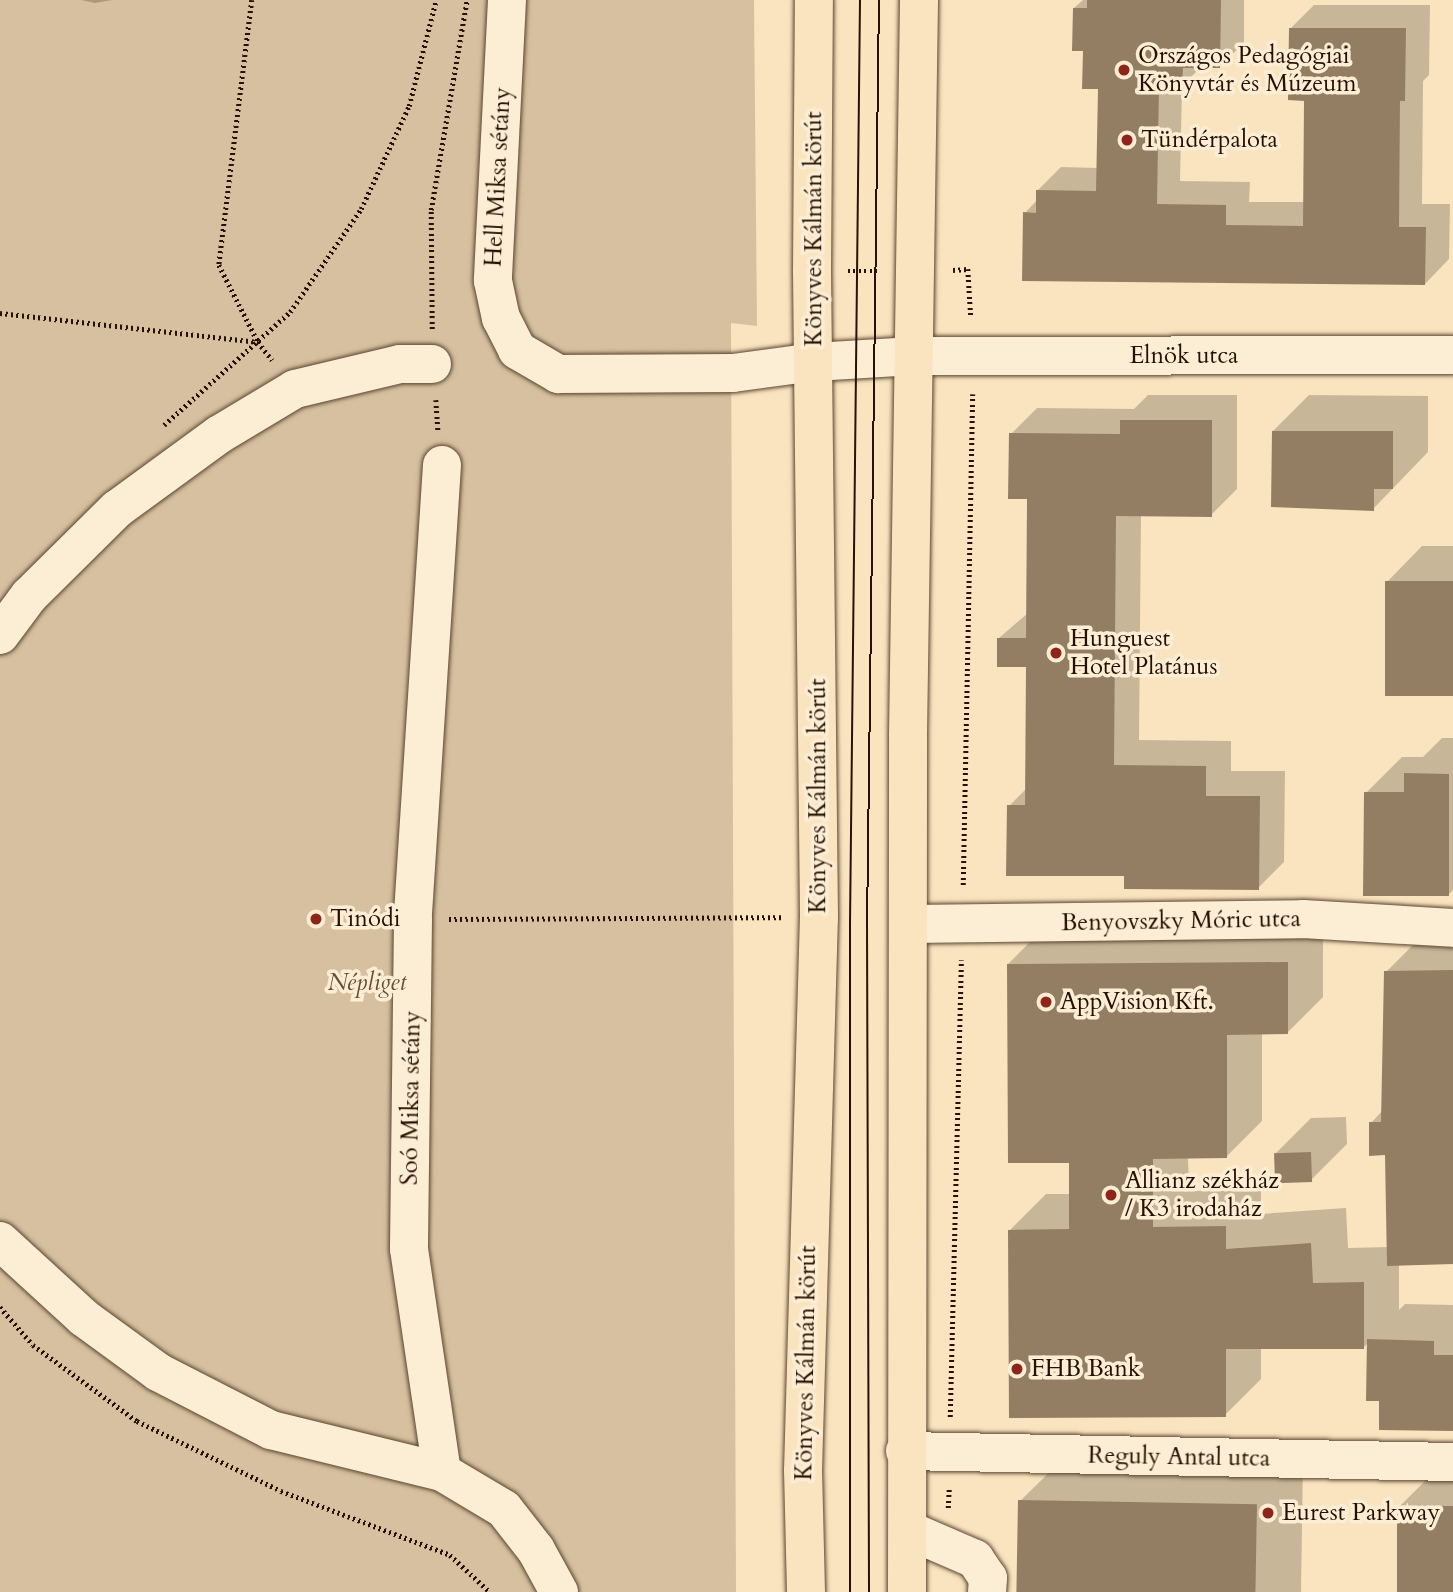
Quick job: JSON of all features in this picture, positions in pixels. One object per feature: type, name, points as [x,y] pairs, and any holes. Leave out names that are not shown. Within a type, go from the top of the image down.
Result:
[{"type":"main road","name":"Könyves Kálmán körút","points":[[806,1592],[803,1471],[819,917],[814,0]]},
{"type":"main road","points":[[907,1592],[905,1451],[919,0]]},
{"type":"street","name":"Hell Miksa sétány","points":[[507,0],[493,281],[501,318],[517,350]]},
{"type":"street","name":"Elnök utca","points":[[517,350],[558,374],[733,373],[814,362],[914,356],[1453,355]]},
{"type":"street","points":[[0,635],[29,596],[117,509],[220,434],[295,389],[400,364],[432,364]]},
{"type":"street","name":"Soó Miksa sétány","points":[[442,465],[413,919],[409,1249],[442,1472]]},
{"type":"street","name":"Benyovszky Móric utca","points":[[909,924],[1303,919],[1453,928]]},
{"type":"street","points":[[0,1241],[84,1318],[158,1372],[271,1430],[442,1472],[504,1509],[559,1592]]},
{"type":"street","name":"Reguly Antal utca","points":[[905,1451],[1453,1462]]},
{"type":"street","points":[[908,1530],[948,1550],[975,1559],[988,1578],[987,1592]]},
{"type":"path","points":[[252,0],[219,265],[258,342],[295,389]]},
{"type":"path","points":[[159,429],[290,312],[361,209],[409,106],[436,0]]},
{"type":"path","points":[[442,465],[432,364],[431,210],[467,0]]},
{"type":"path","points":[[0,313],[258,342]]},
{"type":"path","points":[[948,1550],[969,607]]},
{"type":"path","points":[[413,919],[819,917]]},
{"type":"path","points":[[0,1307],[33,1345],[137,1420],[281,1491],[450,1555],[490,1592]]},
{"type":"green space","name":"Népliget","points":[[0,0],[754,0],[757,326],[731,323],[736,1592],[0,1592]]},
{"type":"building","name":"Tündérpalota","points":[[1087,0],[1221,0],[1220,68],[1183,68],[1182,87],[1159,87],[1157,204],[1226,205],[1226,225],[1303,226],[1304,101],[1288,100],[1289,28],[1406,28],[1405,101],[1400,101],[1399,227],[1426,227],[1425,285],[1022,281],[1023,212],[1036,213],[1036,190],[1096,191],[1098,89],[1082,89],[1083,51],[1072,51],[1073,8],[1087,8]]},
{"type":"building","name":"Hunguest Hotel Platánus","points":[[1120,420],[1212,420],[1212,517],[1116,516],[1114,765],[1206,766],[1206,796],[1260,796],[1259,890],[1124,889],[1124,876],[1006,876],[1007,805],[1025,805],[1026,667],[997,667],[997,638],[1026,638],[1027,499],[1008,499],[1009,433],[1120,434]]},
{"type":"building","points":[[1272,431],[1393,431],[1393,489],[1374,489],[1374,511],[1271,507]]},
{"type":"building","points":[[1385,581],[1453,581],[1453,696],[1385,696]]},
{"type":"building","points":[[1404,773],[1449,774],[1449,896],[1363,896],[1364,792],[1404,792]]},
{"type":"building","name":"Allianz székház / K3 irodaház","points":[[1288,962],[1288,1034],[1227,1035],[1227,1158],[1153,1159],[1153,1227],[1226,1226],[1226,1249],[1311,1243],[1313,1283],[1364,1282],[1364,1349],[1226,1349],[1226,1417],[1009,1418],[1008,1230],[1069,1229],[1069,1163],[1008,1163],[1007,964]]},
{"type":"building","points":[[1453,970],[1453,1264],[1387,1266],[1385,1155],[1369,1156],[1369,1122],[1381,1122],[1384,971]]},
{"type":"building","points":[[1311,1152],[1312,1182],[1275,1183],[1274,1153]]},
{"type":"building","points":[[1367,1339],[1434,1341],[1434,1355],[1453,1355],[1453,1431],[1379,1430],[1379,1401],[1366,1401]]},
{"type":"building","points":[[1018,1500],[1257,1504],[1255,1592],[1016,1592]]},
{"type":"building","points":[[1397,1506],[1453,1506],[1453,1592],[1397,1592]]},
{"type":"tram line","points":[[850,1592],[850,924],[860,0]]},
{"type":"tram line","points":[[869,1592],[867,926],[879,0]]},
{"type":"place","name":"Országos Pedagógiai Könyvtár és Múzeum","points":[[1124,70]]},
{"type":"place","name":"Tündérpalota","points":[[1127,140]]},
{"type":"place","name":"Hunguest Hotel Platánus","points":[[1056,653]]},
{"type":"place","name":"Tinódi","points":[[316,919]]},
{"type":"place","name":"AppVision Kft.","points":[[1046,1002]]},
{"type":"place","name":"Allianz székház / K3 irodaház","points":[[1111,1195]]},
{"type":"place","name":"FHB Bank","points":[[1017,1369]]},
{"type":"place","name":"Eurest Parkway","points":[[1268,1513]]}]
